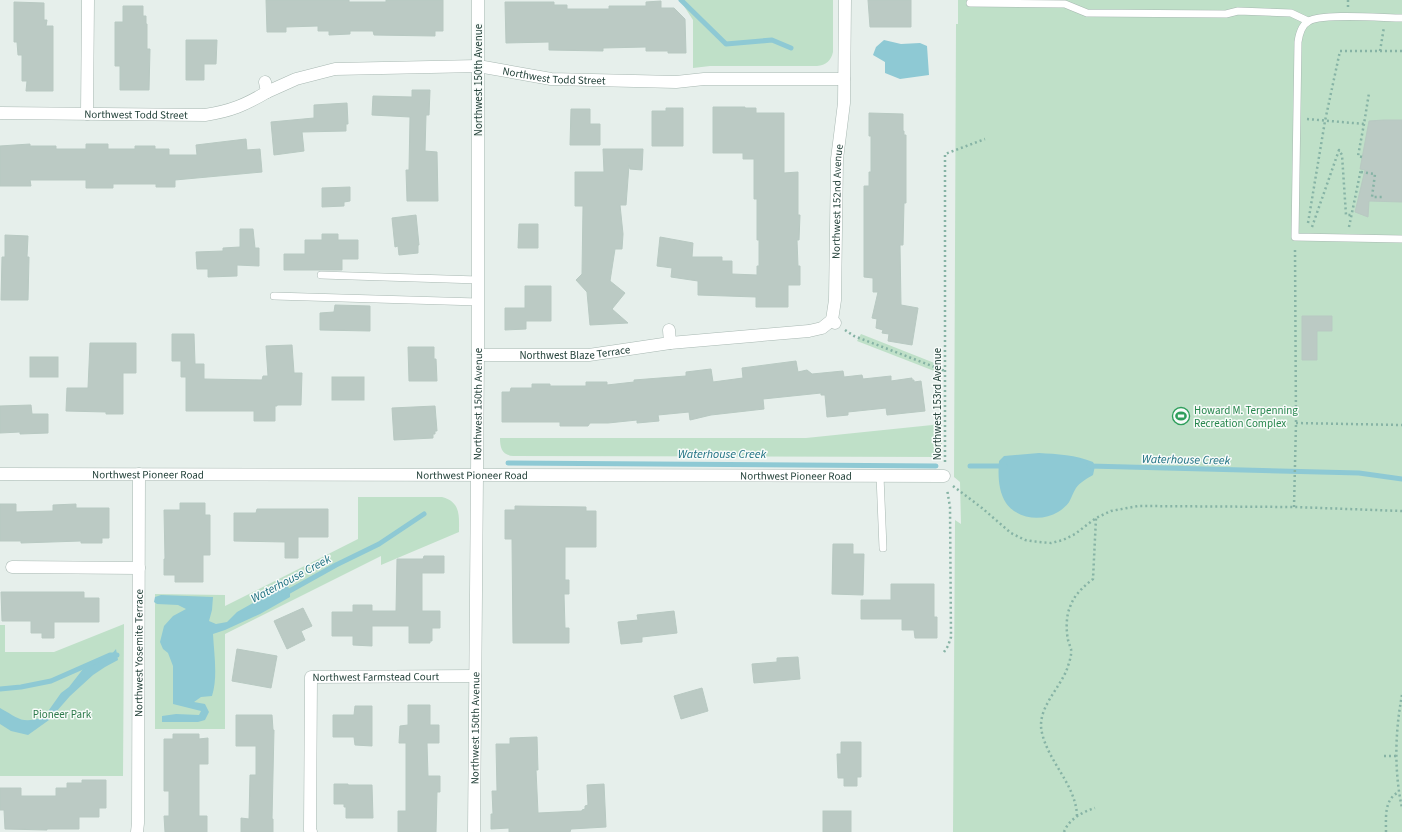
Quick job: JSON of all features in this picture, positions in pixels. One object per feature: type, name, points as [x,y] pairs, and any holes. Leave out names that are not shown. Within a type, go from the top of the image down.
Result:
[{"type":"street","points":[[87,114],[88,0]]},
{"type":"street","name":"Northwest 150th Avenue","points":[[474,832],[478,355],[478,0]]},
{"type":"street","name":"Northwest 152nd Avenue","points":[[833,322],[835,300],[836,159],[843,119],[845,0]]},
{"type":"street","name":"Northwest Todd Street","points":[[0,113],[205,115],[231,110],[245,105],[266,87],[335,69],[478,66],[551,79],[676,82],[704,79],[844,79]]},
{"type":"street","name":"Northwest Blaze Terrace","points":[[478,355],[589,354],[670,343],[809,331],[822,328],[833,322]]},
{"type":"street","points":[[669,330],[670,343]]},
{"type":"street","name":"Northwest Pioneer Road","points":[[0,474],[944,476]]},
{"type":"street","name":"Northwest Yosemite Terrace","points":[[137,832],[139,474]]},
{"type":"street","points":[[12,567],[139,568]]},
{"type":"street","name":"Northwest Farmstead Court","points":[[311,832],[311,677],[475,676]]},
{"type":"lane","points":[[970,3],[1064,4],[1087,13],[1226,14],[1238,11],[1291,13],[1308,21]]},
{"type":"lane","points":[[1402,18],[1326,17],[1308,21],[1303,26],[1298,42],[1295,237],[1402,239]]},
{"type":"lane","points":[[321,275],[478,280]]},
{"type":"lane","points":[[274,296],[478,302]]},
{"type":"lane","points":[[880,476],[883,548]]},
{"type":"path","points":[[1380,51],[1386,18]]},
{"type":"path","points":[[1307,237],[1326,121],[1340,51],[1402,51]]},
{"type":"path","points":[[1362,157],[1358,156],[1369,93]]},
{"type":"path","points":[[1297,117],[1364,124]]},
{"type":"path","name":"Northwest 153rd Avenue","points":[[944,652],[951,637],[950,507],[944,476],[945,154],[985,139]]},
{"type":"path","points":[[1307,237],[1339,150],[1342,155],[1346,216],[1351,216],[1361,171],[1375,174],[1372,197],[1384,197]]},
{"type":"path","points":[[1294,507],[1296,423],[1295,237]]},
{"type":"path","points":[[833,322],[854,336],[945,371]]},
{"type":"path","points":[[1296,423],[1402,425]]},
{"type":"path","points":[[944,476],[954,487],[982,508],[1011,533],[1025,540],[1039,542],[1063,540],[1075,534],[1096,518],[1111,511],[1138,506],[1294,507],[1402,511]]},
{"type":"path","points":[[1077,816],[1074,796],[1047,745],[1042,733],[1041,722],[1044,710],[1066,670],[1070,658],[1071,649],[1068,639],[1067,624],[1069,608],[1075,596],[1093,579],[1096,518]]},
{"type":"path","points":[[1402,695],[1396,756],[1402,808]]},
{"type":"path","points":[[1384,756],[1396,756]]},
{"type":"path","points":[[1386,832],[1387,808],[1394,795],[1399,792]]},
{"type":"path","points":[[1064,832],[1077,816],[1095,808]]},
{"type":"green space","points":[[680,0],[833,0],[833,52],[831,58],[823,65],[817,66],[710,66],[693,68],[693,20]]},
{"type":"green space","name":"Howard M. Terpenning Recreation Complex","points":[[958,0],[1402,0],[1402,832],[953,832],[955,520],[961,524],[960,482],[954,477],[956,24],[958,24]]},
{"type":"green space","points":[[861,334],[942,366],[942,374],[857,341]]},
{"type":"green space","points":[[942,424],[942,457],[513,456],[504,453],[500,442],[500,438],[806,438]]},
{"type":"green space","points":[[358,497],[442,497],[448,499],[453,502],[458,510],[459,532],[381,565],[381,556],[225,634],[225,729],[155,729],[155,594],[225,595],[225,606],[358,539]]},
{"type":"green space","name":"Pioneer Park","points":[[124,624],[123,776],[0,776],[0,625],[5,625],[5,652],[54,652]]},
{"type":"water","points":[[884,40],[901,44],[920,43],[927,46],[929,75],[900,79],[885,73],[885,62],[873,55],[876,47]]},
{"type":"water","points":[[1039,453],[1073,456],[1093,462],[1095,466],[1093,475],[1077,486],[1070,501],[1063,509],[1052,515],[1037,518],[1023,516],[1017,513],[1006,503],[1001,493],[999,482],[999,461],[1004,456]]},
{"type":"water","points":[[287,584],[290,591],[290,597],[260,614],[213,634],[215,657],[214,689],[212,696],[201,697],[194,702],[205,704],[209,712],[205,720],[198,722],[162,722],[162,716],[176,714],[199,715],[201,711],[173,704],[173,666],[168,653],[163,649],[160,642],[164,626],[173,616],[186,609],[178,605],[157,604],[154,602],[155,597],[161,595],[213,597],[209,621],[216,624],[227,622],[237,612]]},
{"type":"water","points":[[116,649],[118,660],[93,675],[70,696],[49,720],[28,735],[11,731],[0,724],[0,708],[17,718],[25,720],[44,717],[61,693],[69,687],[83,669],[110,656]]},
{"type":"building","points":[[266,0],[349,0],[349,2],[386,2],[386,0],[443,0],[443,31],[435,31],[435,36],[374,35],[373,31],[350,31],[350,34],[329,35],[329,31],[318,31],[318,26],[286,27],[286,32],[267,32]]},
{"type":"building","points":[[868,0],[911,0],[911,27],[870,27]]},
{"type":"building","points":[[661,1],[661,8],[674,8],[685,19],[686,53],[646,51],[646,47],[603,48],[603,51],[549,50],[549,42],[506,43],[505,2],[554,2],[554,5],[567,5],[567,9],[609,9],[609,6],[646,6],[646,2]]},
{"type":"building","points":[[14,2],[44,3],[44,20],[47,20],[46,26],[53,26],[53,91],[26,91],[27,81],[22,81],[22,55],[18,55],[17,42],[14,42]]},
{"type":"building","points":[[123,6],[143,6],[143,16],[146,16],[147,24],[147,49],[150,49],[149,90],[120,90],[120,66],[115,66],[115,22],[123,22]]},
{"type":"building","points":[[186,40],[217,40],[216,64],[204,64],[204,80],[186,80]]},
{"type":"building","points":[[412,90],[430,90],[429,115],[426,115],[425,151],[437,152],[438,201],[407,201],[406,170],[409,170],[410,117],[372,115],[373,96],[412,97]]},
{"type":"building","points":[[347,103],[348,124],[346,124],[346,131],[302,132],[304,151],[274,155],[271,122],[314,118],[314,105]]},
{"type":"building","points":[[713,107],[745,107],[756,108],[756,113],[784,113],[784,173],[798,172],[798,215],[800,215],[799,240],[797,240],[798,266],[800,266],[800,285],[788,285],[788,307],[756,307],[756,297],[698,295],[698,281],[671,277],[672,268],[657,266],[660,237],[693,243],[692,257],[722,257],[722,261],[732,261],[732,274],[757,275],[757,266],[759,266],[759,240],[757,240],[757,199],[754,199],[754,159],[743,159],[743,153],[713,153]]},
{"type":"building","points":[[666,108],[683,108],[683,146],[652,146],[652,111],[666,111]]},
{"type":"building","points":[[571,109],[590,109],[590,124],[600,124],[600,145],[570,145]]},
{"type":"building","points":[[869,113],[903,114],[903,131],[904,135],[906,135],[906,203],[904,203],[903,245],[900,245],[901,305],[918,308],[912,345],[888,341],[889,334],[882,333],[883,330],[876,328],[877,319],[872,318],[878,292],[873,292],[873,278],[864,277],[864,186],[869,186],[869,172],[871,172],[871,136],[869,136]]},
{"type":"building","points":[[1402,120],[1402,202],[1369,201],[1368,217],[1355,212],[1365,170],[1360,169],[1369,121]]},
{"type":"building","points":[[246,139],[247,150],[260,149],[262,172],[175,180],[175,187],[156,187],[156,184],[113,184],[113,188],[86,188],[86,180],[30,180],[31,186],[0,186],[0,146],[30,144],[30,146],[56,146],[56,149],[86,149],[86,144],[108,144],[108,149],[135,149],[135,146],[155,146],[155,149],[169,149],[169,155],[197,155],[196,145]]},
{"type":"building","points":[[603,149],[643,149],[642,170],[630,169],[629,165],[626,205],[620,205],[623,234],[622,249],[615,249],[610,281],[625,293],[612,309],[628,323],[590,325],[587,292],[576,280],[582,274],[583,206],[575,206],[575,172],[604,172]]},
{"type":"building","points":[[350,187],[350,201],[344,202],[344,206],[322,207],[322,188]]},
{"type":"building","points":[[416,215],[419,245],[418,253],[399,255],[398,246],[395,247],[392,218]]},
{"type":"building","points":[[519,224],[538,224],[538,248],[518,248]]},
{"type":"building","points":[[240,229],[253,229],[255,248],[259,248],[259,266],[237,265],[237,276],[208,277],[208,269],[197,269],[196,252],[223,251],[223,248],[240,247]]},
{"type":"building","points":[[322,234],[338,234],[338,240],[358,240],[358,259],[342,259],[342,270],[284,270],[284,254],[305,254],[305,240],[322,240]]},
{"type":"building","points":[[5,235],[28,236],[28,300],[1,300],[2,257],[5,257]]},
{"type":"building","points":[[525,286],[551,286],[551,321],[526,321],[526,329],[505,330],[505,308],[525,308]]},
{"type":"building","points":[[335,305],[370,306],[370,331],[320,330],[320,313],[334,312]]},
{"type":"building","points":[[1302,316],[1332,316],[1332,331],[1317,331],[1317,360],[1302,360]]},
{"type":"building","points":[[172,334],[194,334],[195,364],[204,364],[204,379],[262,380],[263,376],[268,376],[266,346],[292,345],[294,373],[302,373],[301,405],[275,406],[275,421],[254,421],[254,411],[186,411],[186,377],[181,377],[181,361],[172,361]]},
{"type":"building","points":[[90,343],[136,343],[136,373],[123,373],[123,414],[66,411],[67,388],[88,388]]},
{"type":"building","points":[[408,347],[434,347],[437,381],[409,381]]},
{"type":"building","points":[[30,357],[58,357],[58,377],[30,377]]},
{"type":"building","points":[[796,361],[798,372],[807,370],[812,374],[843,371],[844,377],[862,375],[863,379],[891,376],[891,381],[912,378],[914,382],[921,381],[925,411],[887,415],[886,408],[848,412],[848,415],[827,417],[825,395],[821,395],[821,393],[763,399],[764,409],[711,415],[690,420],[689,412],[658,415],[659,421],[637,423],[637,420],[590,423],[588,426],[560,426],[560,422],[502,422],[502,392],[510,392],[511,388],[532,388],[532,384],[550,384],[550,386],[586,386],[586,382],[607,382],[607,385],[634,382],[634,380],[686,376],[686,372],[711,369],[713,382],[743,378],[742,368]]},
{"type":"building","points":[[332,377],[364,377],[364,400],[332,400]]},
{"type":"building","points":[[31,405],[32,414],[48,414],[48,433],[0,433],[0,406]]},
{"type":"building","points":[[435,406],[437,431],[433,434],[433,438],[394,440],[392,408]]},
{"type":"building","points":[[180,503],[205,503],[205,515],[210,515],[210,555],[203,555],[203,582],[175,582],[175,575],[164,575],[164,510],[180,510]]},
{"type":"building","points":[[0,504],[16,504],[16,512],[53,511],[53,505],[76,504],[76,508],[109,508],[109,538],[102,538],[102,543],[81,543],[81,541],[21,543],[21,541],[0,541]]},
{"type":"building","points":[[515,506],[586,507],[586,511],[596,511],[596,547],[565,547],[565,580],[569,580],[569,594],[564,594],[565,628],[569,628],[569,643],[513,643],[512,539],[505,539],[505,510],[515,510]]},
{"type":"building","points":[[257,509],[328,509],[328,537],[298,537],[298,558],[285,558],[285,542],[234,541],[234,513],[256,513]]},
{"type":"building","points":[[833,544],[853,544],[853,554],[864,554],[863,595],[832,594]]},
{"type":"building","points":[[424,556],[444,556],[444,573],[422,573],[422,611],[440,611],[440,628],[432,628],[432,641],[430,641],[430,643],[409,643],[409,626],[372,626],[372,646],[353,645],[353,636],[332,636],[332,612],[353,612],[353,605],[372,605],[372,611],[396,611],[397,559],[423,559]]},
{"type":"building","points":[[891,584],[934,584],[934,617],[937,617],[937,638],[915,638],[914,630],[902,630],[902,619],[861,619],[861,600],[891,600]]},
{"type":"building","points":[[1,592],[84,592],[84,598],[99,598],[99,622],[54,622],[54,638],[42,638],[42,633],[31,633],[31,621],[2,621]]},
{"type":"building","points":[[303,608],[312,626],[301,631],[305,640],[287,649],[274,621]]},
{"type":"building","points":[[674,611],[677,633],[642,637],[642,642],[621,644],[618,622],[638,620],[637,615]]},
{"type":"building","points":[[237,649],[277,656],[271,688],[232,681]]},
{"type":"building","points":[[798,657],[800,679],[754,683],[752,664],[777,662],[777,658]]},
{"type":"building","points":[[702,688],[708,711],[681,719],[674,696]]},
{"type":"building","points":[[408,705],[430,705],[430,725],[439,725],[439,743],[427,743],[428,776],[440,776],[440,792],[437,792],[436,832],[398,832],[398,811],[406,811],[406,743],[399,743],[400,726],[408,725]]},
{"type":"building","points":[[355,706],[372,706],[372,746],[355,745],[354,737],[333,737],[333,715],[354,715]]},
{"type":"building","points":[[236,715],[272,715],[274,730],[273,832],[241,832],[241,818],[249,819],[250,775],[256,775],[256,746],[236,746]]},
{"type":"building","points":[[173,734],[199,734],[199,739],[208,738],[208,764],[199,764],[199,816],[207,816],[207,832],[165,832],[164,816],[169,816],[169,791],[164,791],[164,739],[173,739]]},
{"type":"building","points":[[537,737],[538,770],[536,770],[538,813],[582,811],[585,809],[585,806],[588,805],[587,785],[604,784],[606,827],[571,829],[570,832],[509,832],[509,828],[491,829],[491,814],[493,814],[492,791],[497,791],[496,744],[510,744],[510,738]]},
{"type":"building","points":[[841,742],[861,742],[861,777],[857,777],[857,786],[844,786],[844,778],[838,778],[837,754],[841,754]]},
{"type":"building","points":[[82,780],[106,780],[106,808],[99,808],[99,817],[79,817],[79,829],[5,829],[4,810],[0,810],[0,788],[21,788],[21,796],[56,796],[56,788],[67,788],[67,783],[82,783]]},
{"type":"building","points":[[334,784],[372,785],[373,818],[346,818],[346,807],[344,807],[344,804],[334,804]]},
{"type":"building","points":[[823,811],[851,811],[851,832],[823,832]]},
{"type":"waterway","points":[[681,0],[726,44],[772,40],[791,48]]},
{"type":"waterway","name":"Waterhouse Creek","points":[[508,463],[936,466]]},
{"type":"waterway","name":"Waterhouse Creek","points":[[970,466],[1005,466]]},
{"type":"waterway","name":"Waterhouse Creek","points":[[1089,466],[1359,473],[1402,479]]},
{"type":"waterway","name":"Waterhouse Creek","points":[[284,594],[336,565],[379,544],[424,514]]},
{"type":"waterway","name":"Waterhouse Creek","points":[[0,689],[21,687],[51,681],[110,655],[117,655]]},
{"type":"place","name":"Howard M. Terpenning Recreation Complex","points":[[1181,416]]}]
